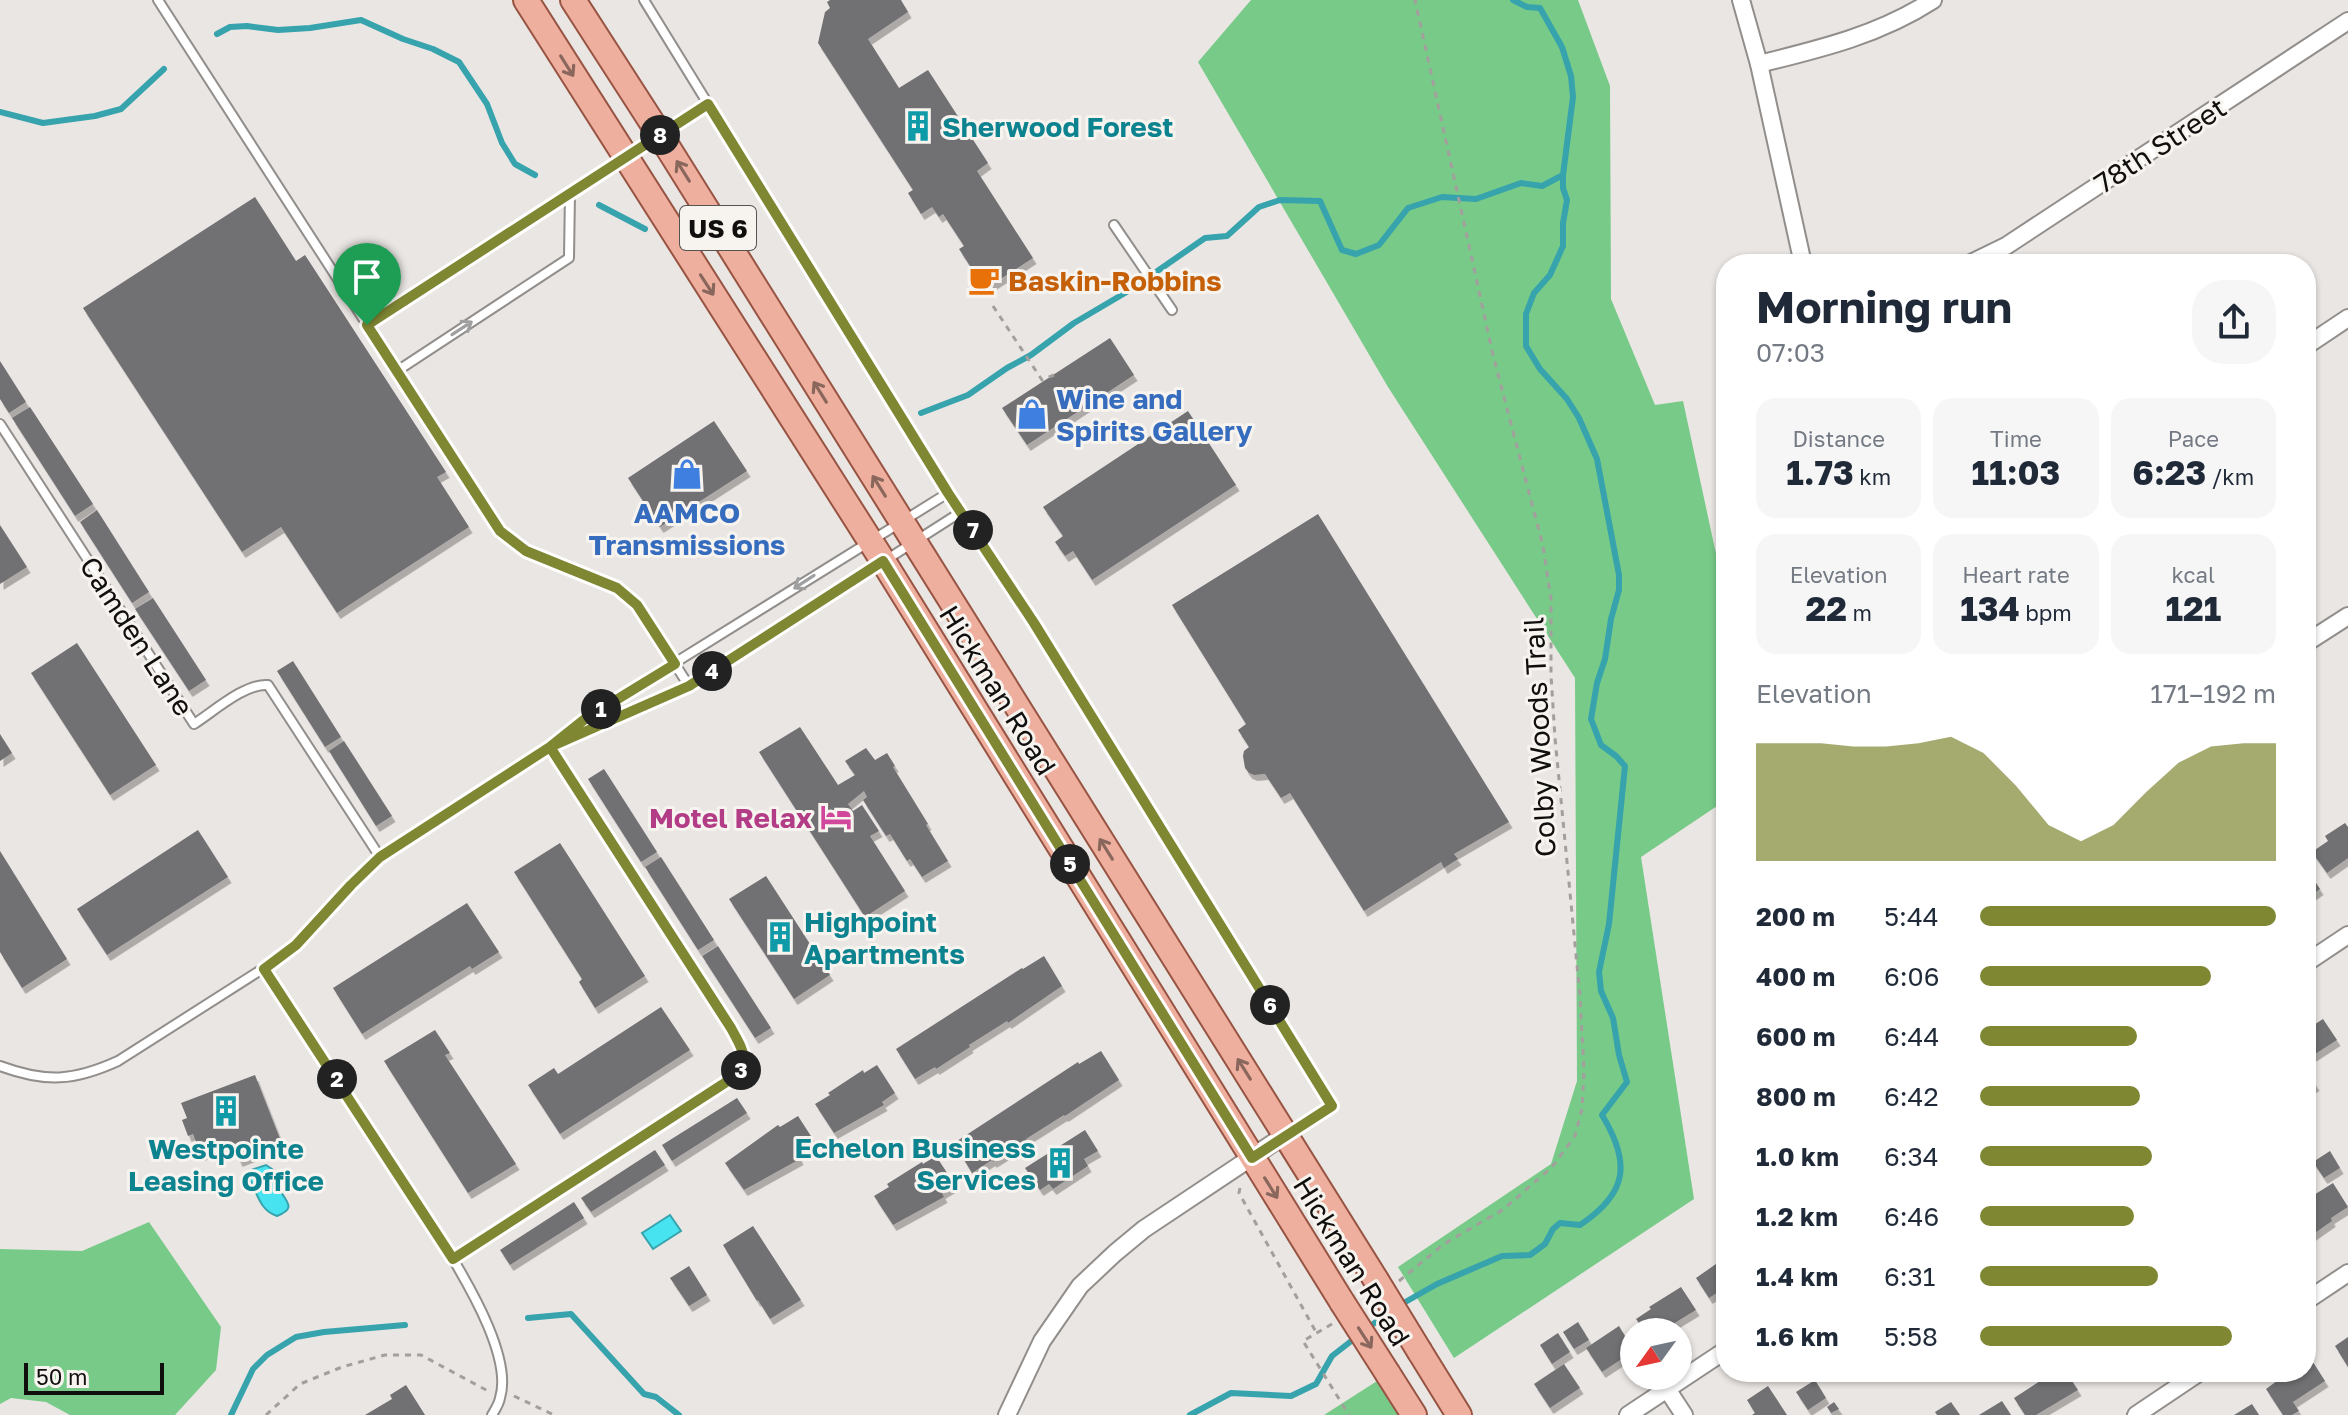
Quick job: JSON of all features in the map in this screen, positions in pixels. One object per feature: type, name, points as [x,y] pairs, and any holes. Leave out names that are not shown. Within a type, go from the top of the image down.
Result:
[{"type":"main road","name":"Hickman Road","points":[[526,0],[877,551],[1252,1158],[1338,1312],[1388,1374],[1414,1415]]},
{"type":"main road","name":"Hickman Road","points":[[573,0],[1285,1135],[1386,1282],[1420,1352],[1459,1415]]},
{"type":"street","points":[[1741,0],[1759,64],[1801,254]]},
{"type":"street","points":[[1759,64],[1851,40],[1888,25],[1933,0]]},
{"type":"street","name":"78th Street","points":[[1990,254],[2348,21]]},
{"type":"street","points":[[2316,339],[2348,318]]},
{"type":"street","points":[[2316,637],[2348,616]]},
{"type":"street","points":[[2316,956],[2348,935]]},
{"type":"street","points":[[1007,1415],[1042,1341],[1080,1286],[1144,1229],[1285,1135]]},
{"type":"street","points":[[2316,1294],[2348,1273]]},
{"type":"street","points":[[1692,1372],[1716,1357]]},
{"type":"street","points":[[2136,1415],[2185,1382]]},
{"type":"street","points":[[1628,1415],[1666,1390]]},
{"type":"street","points":[[1668,1390],[1684,1415]]},
{"type":"lane","points":[[158,0],[500,531],[526,551],[617,588],[637,605],[689,686]]},
{"type":"lane","points":[[644,0],[1332,1106],[1285,1135]]},
{"type":"lane","points":[[367,325],[708,104]]},
{"type":"lane","points":[[397,371],[569,258],[570,193]]},
{"type":"lane","points":[[1114,225],[1172,310]]},
{"type":"lane","name":"Camden Lane","points":[[0,424],[194,724],[238,694],[260,684],[268,685],[380,857]]},
{"type":"lane","points":[[550,747],[689,686],[908,532],[948,493]]},
{"type":"lane","points":[[0,1066],[27,1076],[54,1079],[94,1072],[118,1061],[264,969],[296,945],[380,857],[550,747],[585,719],[675,664],[908,532],[961,512]]},
{"type":"lane","points":[[453,1259],[731,1079],[744,1063],[742,1050],[731,1028],[550,747]]},
{"type":"lane","points":[[264,969],[453,1259],[475,1298],[492,1334],[501,1375],[501,1396],[492,1415]]},
{"type":"path","name":"Colby Woods Trail","points":[[1386,1282],[1504,1209],[1552,1167],[1575,1136],[1582,1109],[1584,1071],[1580,996],[1555,738],[1551,599],[1543,546],[1504,401],[1415,0]]},
{"type":"path","points":[[993,306],[1042,380],[1054,375]]},
{"type":"path","points":[[1240,1185],[1239,1193],[1316,1332]]},
{"type":"path","points":[[1338,1312],[1303,1341],[1349,1415]]},
{"type":"path","points":[[266,1415],[300,1384],[317,1376],[371,1358],[398,1354],[421,1355],[486,1390],[501,1396],[513,1396],[554,1415]]},
{"type":"green space","points":[[1251,0],[1578,0],[1610,86],[1611,299],[1655,405],[1683,401],[1716,554],[1716,807],[1641,857],[1694,1199],[1454,1358],[1398,1267],[1551,1164],[1577,1081],[1575,678],[1388,387],[1198,62]]},
{"type":"green space","points":[[149,1222],[221,1327],[216,1370],[175,1415],[70,1415],[46,1402],[11,1398],[0,1404],[0,1249],[82,1251]]},
{"type":"green space","points":[[1388,1374],[1414,1415],[1324,1415]]},
{"type":"water","points":[[266,1165],[276,1174],[289,1206],[277,1216],[262,1204],[247,1174]]},
{"type":"water","points":[[670,1215],[681,1231],[653,1249],[642,1233]]},
{"type":"building","name":"Sherwood Forest","points":[[830,0],[901,0],[908,12],[868,39],[899,88],[928,70],[988,163],[977,171],[1033,258],[985,289],[959,249],[964,246],[943,214],[939,217],[932,207],[921,214],[908,193],[913,190],[818,43]]},
{"type":"building","points":[[255,197],[296,261],[305,255],[446,472],[437,477],[469,527],[337,613],[281,527],[242,552],[83,308]]},
{"type":"building","points":[[1110,338],[1134,375],[1027,445],[1002,408]]},
{"type":"building","points":[[0,361],[26,402],[9,413],[0,399]]},
{"type":"building","points":[[30,407],[93,504],[75,516],[12,418]]},
{"type":"building","points":[[1188,411],[1236,485],[1092,580],[1073,551],[1065,556],[1055,542],[1063,536],[1043,507]]},
{"type":"building","name":"AAMCO Transmissions","points":[[714,421],[747,471],[660,527],[628,478]]},
{"type":"building","points":[[97,510],[149,592],[132,603],[80,522]]},
{"type":"building","points":[[1318,514],[1509,822],[1454,854],[1458,859],[1444,868],[1441,862],[1364,911],[1290,793],[1281,798],[1265,774],[1254,775],[1245,768],[1243,756],[1249,747],[1238,730],[1246,724],[1172,605]]},
{"type":"building","points":[[0,525],[27,567],[0,584]]},
{"type":"building","points":[[153,598],[206,680],[189,691],[135,609]]},
{"type":"building","points":[[77,643],[156,765],[110,795],[31,673]]},
{"type":"building","points":[[293,661],[341,737],[325,747],[277,671]]},
{"type":"building","name":"Motel Relax","points":[[800,727],[838,785],[855,775],[845,761],[866,748],[875,760],[887,753],[948,861],[922,877],[910,859],[907,861],[890,834],[886,836],[863,800],[867,797],[864,791],[848,804],[853,811],[862,805],[879,831],[870,836],[905,891],[865,917],[759,752]]},
{"type":"building","points":[[0,734],[12,753],[0,761]]},
{"type":"building","points":[[344,741],[392,816],[376,826],[329,751]]},
{"type":"building","points":[[604,769],[657,852],[641,862],[588,779]]},
{"type":"building","points":[[2345,823],[2348,827],[2348,858],[2327,873],[2316,858],[2316,849],[2328,841],[2325,836]]},
{"type":"building","points":[[198,830],[228,877],[107,955],[77,909]]},
{"type":"building","points":[[560,843],[645,976],[595,1008],[579,982],[582,979],[514,872]]},
{"type":"building","points":[[0,851],[67,959],[22,988],[0,952]]},
{"type":"building","points":[[661,857],[714,940],[698,950],[645,867]]},
{"type":"building","name":"Highpoint Apartments","points":[[766,876],[830,975],[794,999],[729,899]]},
{"type":"building","points":[[467,903],[499,952],[472,969],[470,966],[362,1034],[333,988]]},
{"type":"building","points":[[718,946],[771,1028],[755,1038],[702,956]]},
{"type":"building","points":[[1044,956],[1062,986],[936,1069],[915,1079],[896,1049]]},
{"type":"building","points":[[661,1007],[690,1050],[560,1134],[528,1085],[554,1068],[558,1074]]},
{"type":"building","points":[[2323,1019],[2337,1040],[2316,1054],[2316,1024]]},
{"type":"building","points":[[435,1030],[450,1053],[445,1055],[516,1164],[468,1193],[384,1061]]},
{"type":"building","points":[[1101,1051],[1119,1080],[972,1173],[954,1143],[1078,1062]]},
{"type":"building","points":[[877,1065],[895,1093],[882,1102],[884,1105],[834,1133],[815,1104],[863,1070],[864,1073]]},
{"type":"building","name":"Westpointe Leasing Office","points":[[255,1075],[282,1144],[239,1161],[232,1143],[201,1155],[193,1134],[188,1136],[182,1120],[187,1118],[181,1103]]},
{"type":"building","points":[[737,1098],[747,1113],[672,1161],[662,1145]]},
{"type":"building","points":[[798,1116],[816,1144],[798,1155],[800,1159],[744,1190],[725,1163],[778,1125],[780,1127]]},
{"type":"building","name":"Echelon Business Services","points":[[1085,1130],[1098,1151],[1084,1159],[1088,1166],[1053,1189],[1049,1184],[1040,1190],[1025,1168]]},
{"type":"building","points":[[655,1150],[665,1165],[591,1212],[581,1198]]},
{"type":"building","points":[[2330,1151],[2340,1168],[2324,1178],[2316,1166],[2316,1160]]},
{"type":"building","points":[[936,1156],[955,1185],[942,1193],[944,1197],[893,1225],[874,1196],[889,1187],[887,1184]]},
{"type":"building","points":[[2333,1183],[2348,1207],[2316,1232],[2316,1194]]},
{"type":"building","points":[[574,1202],[584,1218],[510,1265],[500,1250]]},
{"type":"building","points":[[753,1226],[801,1300],[770,1319],[723,1245]]},
{"type":"building","points":[[1716,1264],[1716,1293],[1709,1298],[1696,1278]]},
{"type":"building","points":[[689,1266],[707,1295],[689,1306],[670,1278]]},
{"type":"building","points":[[1681,1287],[1696,1310],[1683,1318],[1638,1318],[1651,1309],[1649,1307]]},
{"type":"building","points":[[1578,1322],[1589,1340],[1574,1349],[1563,1332]]},
{"type":"building","points":[[1619,1326],[1620,1360],[1602,1372],[1586,1348]]},
{"type":"building","points":[[1558,1333],[1570,1352],[1552,1364],[1540,1345]]},
{"type":"building","points":[[2348,1337],[2348,1367],[2335,1346]]},
{"type":"building","points":[[1564,1364],[1580,1388],[1550,1408],[1534,1384]]},
{"type":"building","points":[[2316,1367],[2325,1381],[2293,1402],[2299,1411],[2292,1415],[2283,1415],[2266,1389],[2275,1382],[2316,1382]]},
{"type":"building","points":[[1816,1382],[1826,1398],[1808,1410],[1796,1392]]},
{"type":"building","points":[[2039,1382],[2073,1382],[2078,1390],[2036,1415],[2025,1415],[2014,1398]]},
{"type":"building","points":[[406,1385],[425,1415],[365,1415],[392,1399],[390,1395]]},
{"type":"building","points":[[1768,1386],[1787,1415],[1752,1415],[1755,1413],[1747,1400]]},
{"type":"building","points":[[2002,1401],[2011,1415],[1979,1415]]},
{"type":"building","points":[[1834,1402],[1839,1409],[1831,1413],[1827,1407]]},
{"type":"building","points":[[1951,1402],[1960,1415],[1937,1415],[1935,1412]]},
{"type":"building","points":[[2252,1404],[2259,1415],[2234,1415]]},
{"type":"waterway","points":[[1400,1305],[1437,1284],[1502,1256],[1530,1255],[1545,1244],[1560,1223],[1580,1225],[1596,1213],[1616,1189],[1620,1176],[1618,1148],[1602,1115],[1627,1082],[1613,1018],[1601,991],[1599,972],[1609,924],[1625,766],[1601,745],[1591,719],[1619,590],[1619,575],[1597,459],[1579,418],[1526,346],[1526,314],[1534,293],[1550,275],[1563,246],[1567,200],[1563,175],[1573,97],[1571,76],[1562,47],[1540,8],[1527,7],[1513,0]]},
{"type":"waterway","points":[[217,34],[230,27],[278,30],[361,20],[433,49],[459,62],[487,104],[502,143],[515,164],[535,175]]},
{"type":"waterway","points":[[0,112],[43,123],[95,116],[121,109],[164,69]]},
{"type":"waterway","points":[[921,413],[968,395],[1205,238],[1227,236],[1259,207],[1280,200],[1320,201],[1342,250],[1356,254],[1379,245],[1408,208],[1442,197],[1476,199],[1521,183],[1542,186],[1563,175]]},
{"type":"waterway","points":[[599,205],[645,229]]},
{"type":"waterway","points":[[1368,1328],[1390,1311]]},
{"type":"waterway","points":[[528,1318],[571,1314],[644,1394],[656,1397],[679,1415]]},
{"type":"waterway","points":[[231,1415],[253,1369],[267,1355],[296,1337],[405,1325]]},
{"type":"waterway","points":[[1190,1415],[1231,1393],[1291,1396],[1316,1384],[1332,1356],[1359,1335]]},
{"type":"place","name":"Sherwood Forest","points":[[918,126]]},
{"type":"place","name":"Baskin-Robbins","points":[[984,280]]},
{"type":"place","name":"Wine and Spirits Gallery","points":[[1032,414]]},
{"type":"place","name":"AAMCO Transmissions","points":[[687,474]]},
{"type":"place","name":"Motel Relax","points":[[836,817]]},
{"type":"place","name":"Highpoint Apartments","points":[[780,937]]},
{"type":"place","name":"Westpointe Leasing Office","points":[[226,1111]]},
{"type":"place","name":"Echelon Business Services","points":[[1060,1163]]},
{"type":"route","points":[[367,325],[500,531],[526,551],[617,588],[637,605],[675,664],[585,719],[550,747],[380,857],[296,945],[264,969],[453,1259],[731,1079],[744,1067],[742,1050],[731,1028],[550,747],[689,686],[883,561],[1252,1158],[1332,1106],[708,104],[367,325]]}]
